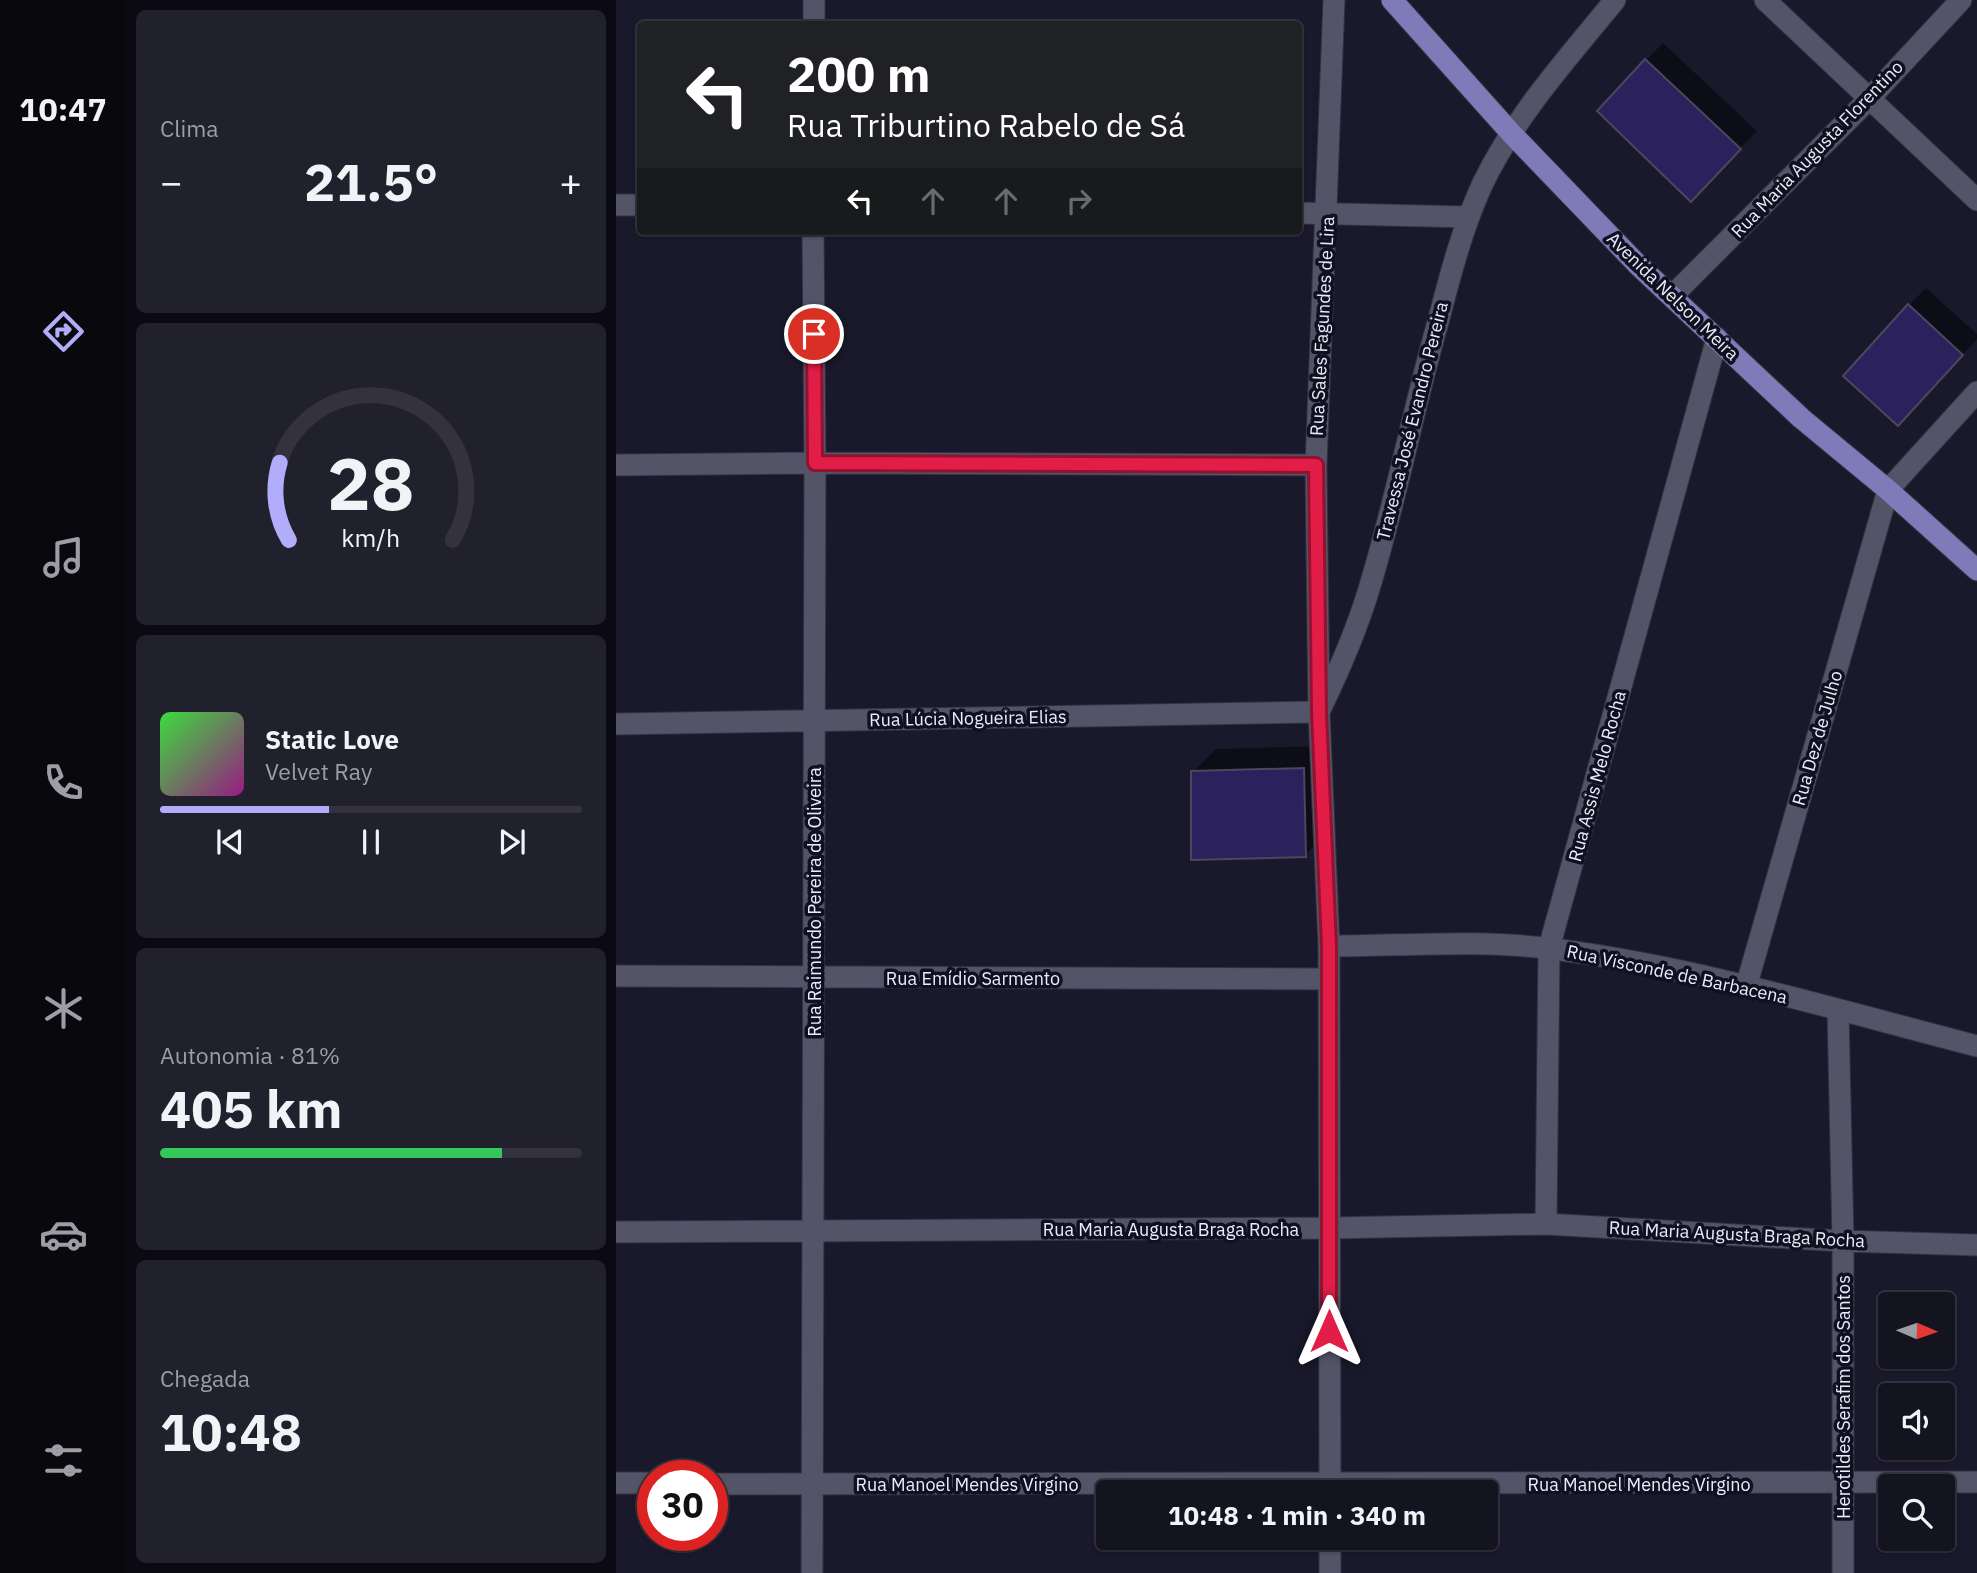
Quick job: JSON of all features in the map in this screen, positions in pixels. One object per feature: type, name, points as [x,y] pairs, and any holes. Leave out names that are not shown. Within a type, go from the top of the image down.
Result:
[{"type":"main road","name":"Avenida Nelson Meira","points":[[1392,0],[1511,133],[1637,264],[1801,418],[1888,490],[1977,570]]},
{"type":"street","points":[[814,0],[814,21]]},
{"type":"street","name":"Rua Sales Fagundes de Lira","points":[[1330,1480],[1329,946],[1319,712],[1316,465],[1334,0]]},
{"type":"street","name":"Travessa José Evandro Pereira","points":[[1319,712],[1336,678],[1369,590],[1431,347],[1469,217],[1483,184],[1511,133],[1547,82],[1615,0]]},
{"type":"street","points":[[1765,0],[1977,200]]},
{"type":"street","name":"Rua Maria Augusta Florentino","points":[[1672,296],[1870,98],[1961,0]]},
{"type":"street","points":[[616,205],[637,205]]},
{"type":"street","points":[[1302,213],[1469,217]]},
{"type":"street","name":"Rua Raimundo Pereira de Oliveira","points":[[812,1573],[815,720],[813,235]]},
{"type":"street","name":"Rua Assis Melo Rocha","points":[[1546,1224],[1549,948],[1717,338]]},
{"type":"street","points":[[1888,490],[1977,392]]},
{"type":"street","points":[[616,465],[1316,465]]},
{"type":"street","name":"Rua Dez de Julho","points":[[1746,987],[1888,490]]},
{"type":"street","name":"Rua Lúcia Nogueira Elias","points":[[616,724],[1319,712]]},
{"type":"street","name":"Rua Visconde de Barbacena","points":[[1329,946],[1459,945],[1549,948],[1666,968],[1977,1046]]},
{"type":"street","name":"Rua Emídio Sarmento","points":[[616,976],[1329,979]]},
{"type":"street","name":"Herotildes Serafim dos Santos","points":[[1838,1010],[1843,1241],[1843,1573]]},
{"type":"street","name":"Rua Maria Augusta Braga Rocha","points":[[616,1232],[1328,1228],[1546,1224],[1843,1241],[1977,1245]]},
{"type":"street","name":"Rua Manoel Mendes Virgino","points":[[1498,1487],[1977,1482]]},
{"type":"street","points":[[616,1483],[637,1483]]},
{"type":"street","name":"Rua Manoel Mendes Virgino","points":[[728,1484],[1096,1487]]},
{"type":"street","points":[[1330,1550],[1330,1573]]},
{"type":"building","points":[[1645,59],[1741,149],[1691,202],[1597,111]]},
{"type":"building","points":[[1908,304],[1963,355],[1898,426],[1843,376]]},
{"type":"building","points":[[1304,768],[1306,857],[1191,860],[1191,771]]},
{"type":"route","points":[[814,334],[815,463],[1316,465],[1319,712],[1329,946],[1329,1331]]}]
